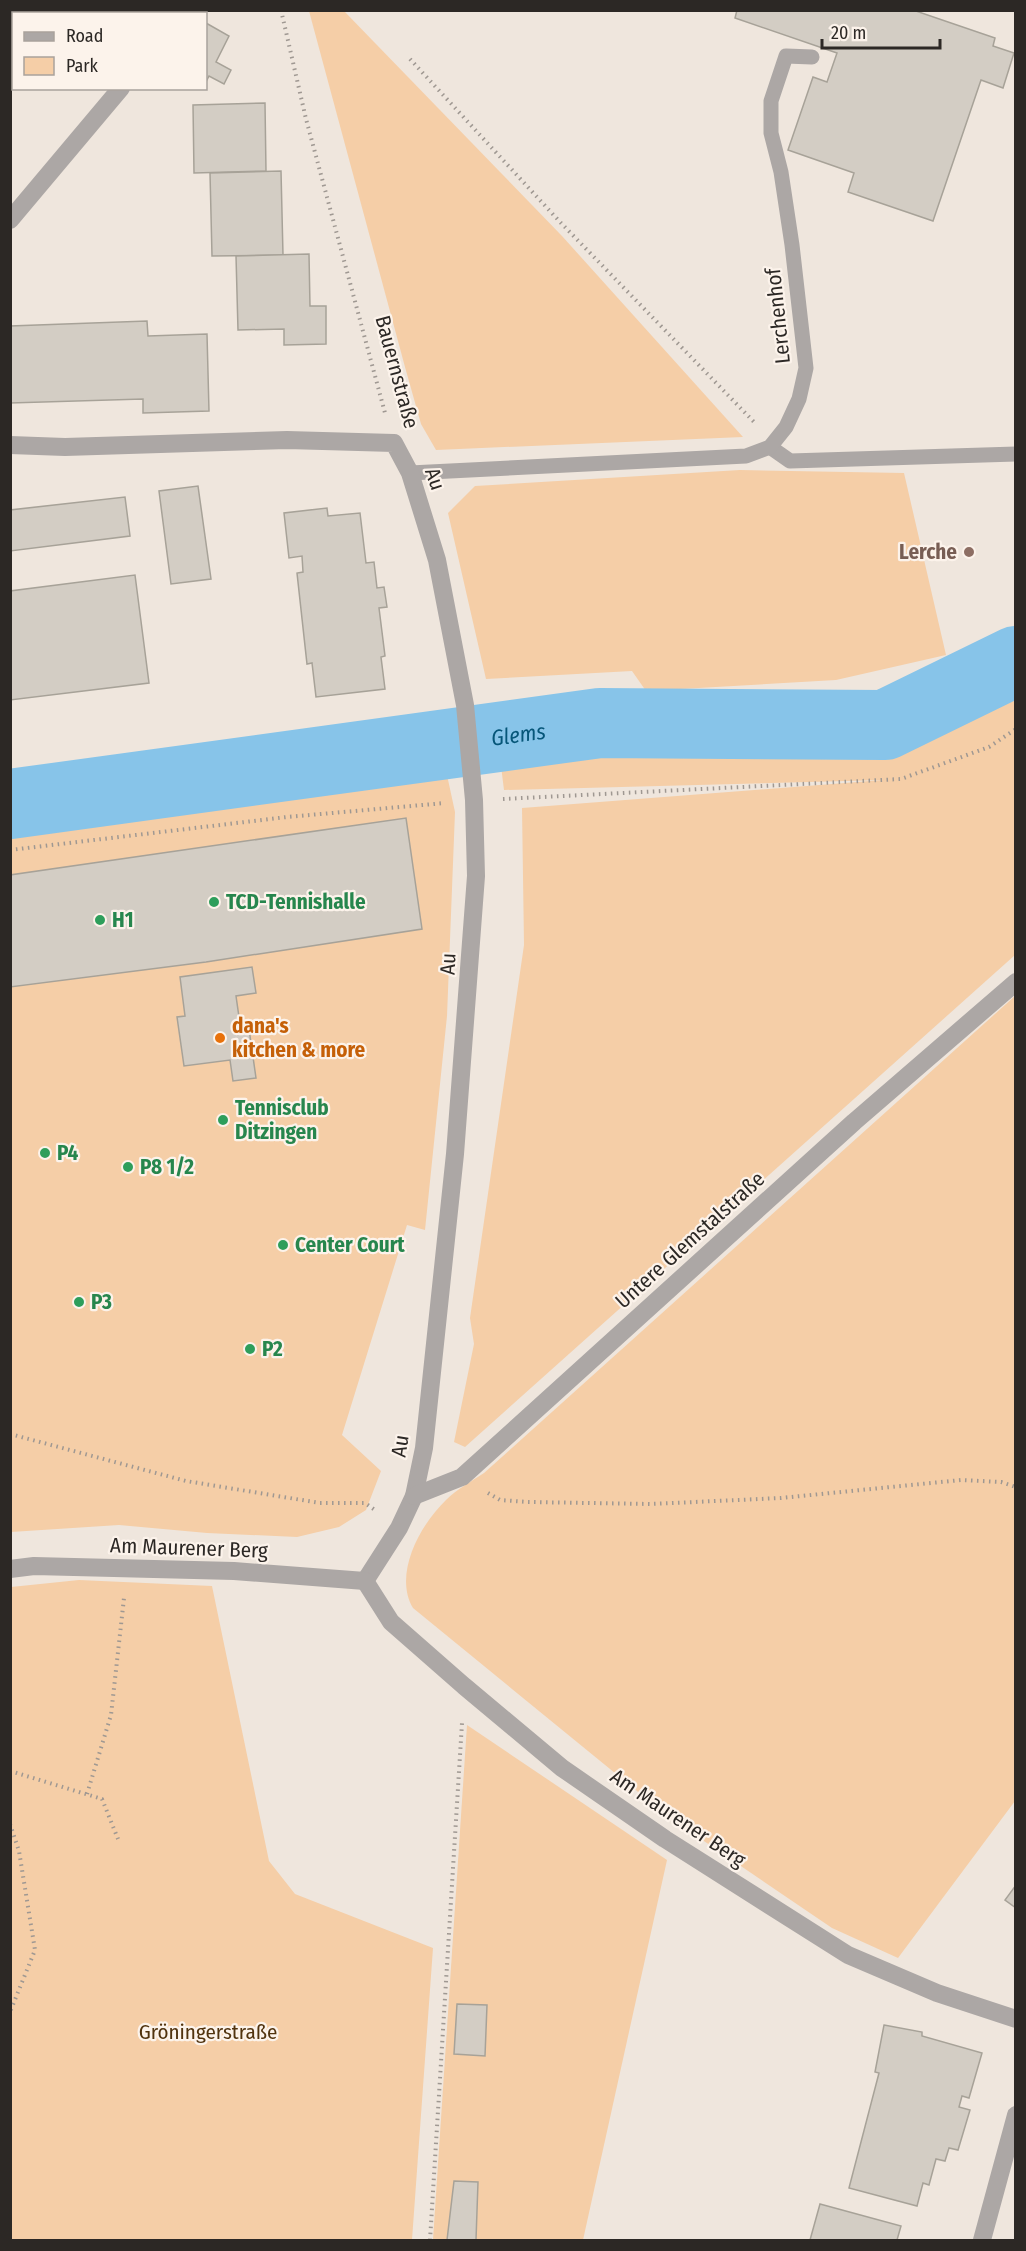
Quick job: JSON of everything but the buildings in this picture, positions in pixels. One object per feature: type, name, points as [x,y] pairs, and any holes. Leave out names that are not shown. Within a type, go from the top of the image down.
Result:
[{"type":"street","points":[[10,220],[119,90]]},
{"type":"street","name":"Bauernstraße","points":[[10,445],[65,447],[287,440],[394,443]]},
{"type":"street","name":"Au","points":[[394,443],[410,473],[437,561],[465,705],[473,781],[476,876],[455,1154],[425,1437],[414,1496]]},
{"type":"street","name":"Untere Glemstalstraße","points":[[414,1496],[462,1477],[854,1122],[1016,982]]},
{"type":"street","points":[[365,1581],[399,1528],[414,1496]]},
{"type":"street","name":"Am Maurener Berg","points":[[10,1569],[34,1566],[234,1571],[365,1581],[391,1622],[464,1686],[562,1768],[665,1839],[848,1955],[937,1994],[1016,2019]]},
{"type":"street","points":[[982,2241],[1016,2115]]},
{"type":"lane","name":"Lerchenhof","points":[[770,447],[786,427],[795,409],[806,368],[787,214],[771,133],[771,101],[786,56],[812,57]]},
{"type":"lane","points":[[410,473],[746,456],[770,447],[790,461],[1016,454]]},
{"type":"path","name":"Bauernstraße","points":[[281,10],[306,119],[394,443]]},
{"type":"path","points":[[410,59],[561,223],[755,423],[770,447]]},
{"type":"path","points":[[10,850],[287,817],[474,800],[901,779],[989,747],[1016,729]]},
{"type":"path","points":[[10,1434],[186,1480],[320,1503],[365,1503],[399,1528]]},
{"type":"path","points":[[462,1477],[500,1500],[528,1502],[651,1504],[780,1498],[962,1480],[1001,1482],[1016,1487]]},
{"type":"path","points":[[87,1794],[111,1715],[126,1568]]},
{"type":"path","points":[[430,2241],[464,1686]]},
{"type":"path","points":[[10,1771],[102,1798],[118,1839]]},
{"type":"path","points":[[10,1824],[19,1851],[35,1950],[10,2012]]},
{"type":"green space","points":[[309,11],[344,11],[562,236],[743,437],[436,450],[421,424]]},
{"type":"green space","points":[[740,470],[904,473],[946,655],[836,680],[646,691],[632,671],[486,679],[448,513],[475,486]]},
{"type":"green space","points":[[1015,661],[1015,955],[465,1447],[454,1442],[474,1344],[470,1318],[524,945],[522,808],[883,780],[504,790],[497,734],[600,723],[885,725]]},
{"type":"green space","name":"Tennisclub Ditzingen","points":[[434,715],[455,812],[447,1016],[425,1230],[407,1225],[342,1435],[381,1471],[366,1510],[339,1527],[297,1537],[207,1533],[119,1525],[11,1532],[11,781]]},
{"type":"green space","points":[[1015,996],[1015,1801],[898,1958],[832,1928],[670,1818],[413,1608],[406,1580],[412,1551],[419,1536],[436,1510],[446,1500],[484,1473]]},
{"type":"green space","name":"Gröningerstraße","points":[[79,1580],[212,1586],[269,1861],[295,1894],[433,1948],[412,2240],[11,2240],[11,1587]]},
{"type":"green space","points":[[467,1725],[667,1860],[583,2240],[433,2240]]},
{"type":"waterway","name":"Glems","points":[[10,804],[600,723],[885,725],[1016,661]]},
{"type":"place","name":"Lerche","points":[[969,552]]},
{"type":"place","name":"TCD-Tennishalle","points":[[214,902]]},
{"type":"place","name":"H1","points":[[100,920]]},
{"type":"place","name":"dana's kitchen & more","points":[[220,1038]]},
{"type":"place","name":"Tennisclub Ditzingen","points":[[223,1120]]},
{"type":"place","name":"P4","points":[[45,1153]]},
{"type":"place","name":"P8 1/2","points":[[128,1167]]},
{"type":"place","name":"Center Court","points":[[283,1245]]},
{"type":"place","name":"P3","points":[[79,1302]]},
{"type":"place","name":"P2","points":[[250,1349]]}]
